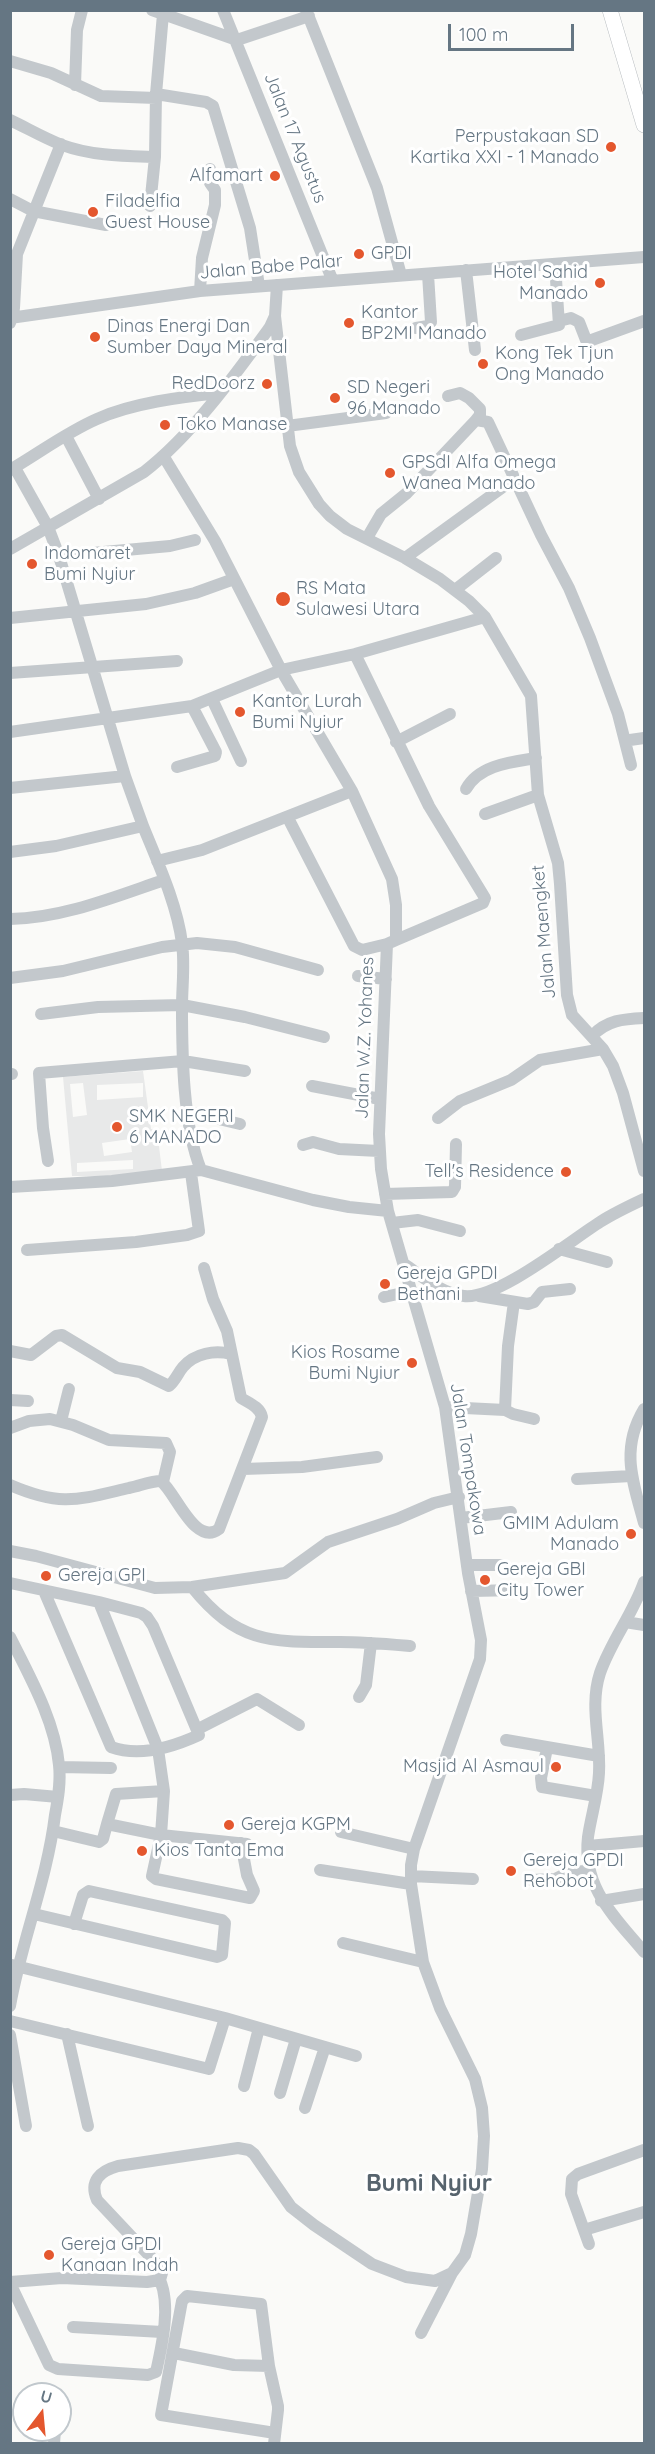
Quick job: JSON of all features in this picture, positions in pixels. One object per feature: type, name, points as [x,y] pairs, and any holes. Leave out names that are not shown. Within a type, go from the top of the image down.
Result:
[{"type":"main road","points":[[610,10],[644,120]]},
{"type":"street","points":[[75,86],[77,30],[82,10]]},
{"type":"street","name":"Jalan 17 Agustus","points":[[223,10],[332,279]]},
{"type":"street","points":[[150,206],[155,157],[157,12],[237,40],[308,13],[377,188],[401,275]]},
{"type":"street","points":[[10,61],[51,73],[75,86],[108,98],[156,96],[206,102],[213,106],[250,228],[260,286]]},
{"type":"street","points":[[10,120],[61,144],[105,154],[155,157]]},
{"type":"street","points":[[11,320],[17,254],[61,144]]},
{"type":"street","points":[[200,291],[202,258],[215,205],[215,193],[210,183],[210,169]]},
{"type":"street","points":[[10,199],[33,211],[106,225]]},
{"type":"street","name":"Jalan Babe Palar","points":[[11,320],[200,291],[332,279],[645,257]]},
{"type":"street","points":[[521,335],[557,326],[559,321],[555,264]]},
{"type":"street","points":[[466,270],[475,350]]},
{"type":"street","points":[[416,328],[428,326],[431,322],[428,274]]},
{"type":"street","name":"Jalan Maengket","points":[[277,285],[275,316],[287,426],[290,446],[299,472],[319,504],[338,523],[405,558],[455,590],[485,617],[531,696],[538,795],[558,863],[567,995],[572,1015],[603,1049],[620,1084],[645,1171]]},
{"type":"street","points":[[10,549],[144,472],[164,456],[219,393],[266,332],[275,316]]},
{"type":"street","points":[[559,321],[571,318],[579,322],[589,341],[645,321]]},
{"type":"street","points":[[27,1250],[136,1242],[187,1235],[199,1231],[195,1221],[196,1171],[183,1060],[183,944],[164,880],[125,776],[59,556],[48,527],[13,469],[83,425],[113,413],[191,396],[219,393]]},
{"type":"street","points":[[367,538],[381,514],[407,493],[480,415],[479,406],[460,393],[448,396]]},
{"type":"street","points":[[287,426],[386,413]]},
{"type":"street","points":[[476,420],[483,420],[491,424],[514,479],[569,588],[618,714],[631,765]]},
{"type":"street","points":[[66,436],[99,499]]},
{"type":"street","name":"Jalan W.Z. Yohanes","points":[[164,456],[215,541],[280,670],[352,792],[392,879],[396,905],[386,979],[379,1151],[390,1217],[404,1264]]},
{"type":"street","points":[[405,558],[514,479]]},
{"type":"street","points":[[59,556],[170,546],[195,540]]},
{"type":"street","points":[[455,590],[496,558]]},
{"type":"street","points":[[10,618],[162,601],[195,593],[234,579]]},
{"type":"street","points":[[10,732],[192,706],[280,670],[355,654],[485,617]]},
{"type":"street","points":[[288,818],[354,946],[362,950],[392,942],[483,903],[485,898],[429,806],[355,654]]},
{"type":"street","points":[[10,673],[177,661]]},
{"type":"street","points":[[212,699],[240,761]]},
{"type":"street","points":[[177,767],[215,756],[216,752],[192,706]]},
{"type":"street","points":[[396,742],[450,714]]},
{"type":"street","points":[[630,740],[645,738]]},
{"type":"street","points":[[466,789],[471,780],[496,765],[536,758]]},
{"type":"street","points":[[10,789],[125,776]]},
{"type":"street","points":[[157,861],[202,850],[352,792]]},
{"type":"street","points":[[485,814],[538,795]]},
{"type":"street","points":[[10,852],[56,846],[143,826]]},
{"type":"street","points":[[10,920],[43,917],[108,900],[164,880]]},
{"type":"street","points":[[10,978],[63,970],[183,944],[213,943],[318,970]]},
{"type":"street","points":[[358,976],[386,979]]},
{"type":"street","points":[[41,1014],[98,1007],[182,1005],[245,1017],[324,1037]]},
{"type":"street","points":[[592,1036],[605,1024],[616,1020],[645,1018]]},
{"type":"street","points":[[438,1118],[460,1101],[511,1080],[540,1060],[603,1049]]},
{"type":"street","points":[[48,1161],[39,1073],[183,1060],[245,1071]]},
{"type":"street","points":[[312,1086],[380,1099]]},
{"type":"street","points":[[189,1112],[240,1124]]},
{"type":"street","points":[[303,1144],[313,1142],[339,1149],[379,1151]]},
{"type":"street","points":[[385,1194],[452,1192],[455,1187],[456,1144]]},
{"type":"street","points":[[10,1187],[112,1181],[196,1171],[313,1200],[390,1217],[418,1220],[460,1231]]},
{"type":"street","points":[[479,1296],[506,1283],[602,1221],[645,1199]]},
{"type":"street","points":[[560,1249],[607,1262]]},
{"type":"street","points":[[404,1264],[452,1293],[466,1296],[531,1303],[542,1292],[570,1289]]},
{"type":"street","name":"Jalan Tompakowa","points":[[404,1264],[445,1407],[459,1497],[466,1565],[482,1640],[480,1659],[414,1849],[411,1880],[423,1962],[440,2008],[475,2079],[484,2122],[484,2149],[471,2234],[465,2255],[452,2273],[421,2333]]},
{"type":"street","points":[[10,1428],[40,1418],[62,1421],[109,1440],[166,1443],[170,1452],[163,1482],[191,1522],[202,1531],[210,1533],[217,1531],[262,1417],[261,1412],[241,1398],[227,1331],[213,1299],[204,1268]]},
{"type":"street","points":[[384,1298],[412,1291]]},
{"type":"street","points":[[506,1410],[508,1346],[514,1302]]},
{"type":"street","points":[[10,1351],[31,1354],[56,1336],[62,1335],[89,1349],[117,1368],[140,1372],[169,1386],[183,1367],[199,1356],[213,1352],[231,1354]]},
{"type":"street","points":[[62,1421],[69,1389]]},
{"type":"street","points":[[10,1400],[28,1401]]},
{"type":"street","points":[[445,1407],[506,1410],[534,1419]]},
{"type":"street","points":[[645,1409],[633,1439],[630,1457],[631,1476],[645,1523]]},
{"type":"street","points":[[243,1469],[303,1467],[377,1457]]},
{"type":"street","points":[[576,1479],[631,1476]]},
{"type":"street","points":[[10,1485],[53,1500],[73,1501],[154,1481],[163,1482]]},
{"type":"street","points":[[10,1551],[155,1588],[192,1587],[285,1573],[328,1542],[397,1519],[434,1503],[459,1497]]},
{"type":"street","points":[[461,1518],[511,1512]]},
{"type":"street","points":[[466,1565],[501,1565]]},
{"type":"street","points":[[645,1582],[604,1664],[598,1682],[595,1708],[599,1773],[588,1846],[590,1870],[601,1901],[645,1952]]},
{"type":"street","points":[[10,1583],[141,1613],[149,1620],[198,1729],[199,1736],[171,1747],[158,1749],[118,1749],[110,1746],[44,1591]]},
{"type":"street","points":[[192,1587],[221,1618],[256,1637],[288,1642],[410,1646]]},
{"type":"street","points":[[471,1591],[519,1590]]},
{"type":"street","points":[[99,1602],[158,1749],[164,1791],[161,1835],[152,1876],[156,1879],[250,1898],[254,1891],[247,1875],[244,1843],[161,1835],[107,1824]]},
{"type":"street","points":[[625,1622],[645,1625]]},
{"type":"street","points":[[10,1637],[45,1713],[60,1767],[53,1831],[34,1914],[14,1966],[10,2007]]},
{"type":"street","points":[[360,1697],[366,1685],[372,1643]]},
{"type":"street","points":[[198,1729],[257,1699],[299,1725]]},
{"type":"street","points":[[506,1740],[598,1756]]},
{"type":"street","points":[[547,1748],[541,1778],[542,1787],[596,1796]]},
{"type":"street","points":[[60,1767],[111,1768]]},
{"type":"street","points":[[53,1831],[99,1842],[103,1839],[116,1794],[164,1791]]},
{"type":"street","points":[[10,1795],[30,1794],[58,1797]]},
{"type":"street","points":[[341,1832],[414,1849]]},
{"type":"street","points":[[588,1846],[645,1841]]},
{"type":"street","points":[[320,1870],[411,1880],[473,1879]]},
{"type":"street","points":[[531,1880],[555,1879],[565,1874],[590,1870]]},
{"type":"street","points":[[34,1914],[74,1924],[217,1957],[222,1955],[225,1923],[222,1920],[89,1891],[83,1895],[74,1924]]},
{"type":"street","points":[[601,1901],[645,1894]]},
{"type":"street","points":[[343,1943],[423,1962]]},
{"type":"street","points":[[14,1966],[225,2018],[356,2056]]},
{"type":"street","points":[[10,2021],[209,2068],[225,2018]]},
{"type":"street","points":[[244,2086],[260,2028]]},
{"type":"street","points":[[67,2034],[88,2126]]},
{"type":"street","points":[[10,2035],[26,2126]]},
{"type":"street","points":[[280,2093],[296,2039]]},
{"type":"street","points":[[305,2108],[325,2047]]},
{"type":"street","points":[[160,2280],[150,2282],[62,2278],[10,2283],[29,2319],[46,2361],[55,2368],[153,2374],[157,2371],[165,2301],[160,2280],[162,2271],[97,2200],[94,2190],[95,2180],[102,2173],[118,2166],[238,2148],[246,2149],[254,2154],[291,2207],[372,2264],[424,2281],[435,2281],[452,2273]]},
{"type":"street","points":[[589,2244],[571,2194],[572,2179],[578,2174],[645,2150]]},
{"type":"street","points":[[584,2230],[645,2212]]},
{"type":"street","points":[[186,2296],[261,2304],[269,2366],[278,2406],[275,2438],[161,2415],[174,2353],[182,2301],[186,2296]]},
{"type":"street","points":[[73,2327],[162,2332]]},
{"type":"street","points":[[174,2353],[223,2363],[269,2366]]},
{"type":"shaded area","name":"SMK NEGERI 6 MANADO","points":[[143,1071],[151,1129],[157,1130],[163,1179],[130,1176],[72,1176],[63,1077]],"holes":[[[83,1083],[87,1115],[73,1117],[70,1084]],[[143,1083],[143,1097],[97,1100],[97,1085]],[[130,1139],[132,1152],[104,1156],[102,1143]],[[133,1160],[133,1169],[77,1172],[77,1163]]]},
{"type":"place","name":"Perpustakaan SD Kartika XXI - 1 Manado","points":[[611,147]]},
{"type":"place","name":"Alfamart","points":[[275,176]]},
{"type":"place","name":"Filadelfia Guest House","points":[[93,212]]},
{"type":"place","name":"GPDI","points":[[359,254]]},
{"type":"place","name":"Hotel Sahid Manado","points":[[600,283]]},
{"type":"place","name":"Kantor BP2MI Manado","points":[[349,323]]},
{"type":"place","name":"Dinas Energi Dan Sumber Daya Mineral","points":[[95,337]]},
{"type":"place","name":"Kong Tek Tjun Ong Manado","points":[[483,364]]},
{"type":"place","name":"RedDoorz","points":[[267,384]]},
{"type":"place","name":"SD Negeri 96 Manado","points":[[335,398]]},
{"type":"place","name":"Toko Manase","points":[[165,425]]},
{"type":"place","name":"GPSdI Alfa Omega Wanea Manado","points":[[390,473]]},
{"type":"place","name":"Indomaret Bumi Nyiur","points":[[32,564]]},
{"type":"place","name":"RS Mata Sulawesi Utara","points":[[283,599]]},
{"type":"place","name":"Kantor Lurah Bumi Nyiur","points":[[240,712]]},
{"type":"place","name":"SMK NEGERI 6 MANADO","points":[[117,1127]]},
{"type":"place","name":"Tell's Residence","points":[[566,1172]]},
{"type":"place","name":"Gereja GPDI Bethani","points":[[385,1284]]},
{"type":"place","name":"Kios Rosame Bumi Nyiur","points":[[412,1363]]},
{"type":"place","name":"GMIM Adulam Manado","points":[[631,1534]]},
{"type":"place","name":"Gereja GPI","points":[[46,1576]]},
{"type":"place","name":"Gereja GBI City Tower","points":[[485,1580]]},
{"type":"place","name":"Masjid Al Asmaul","points":[[556,1767]]},
{"type":"place","name":"Gereja KGPM","points":[[229,1825]]},
{"type":"place","name":"Kios Tanta Ema","points":[[142,1851]]},
{"type":"place","name":"Gereja GPDI Rehobot","points":[[511,1871]]},
{"type":"place","name":"Gereja GPDI Kanaan Indah","points":[[49,2255]]},
{"type":"district","name":"Bumi Nyiur","points":[[429,2184]]}]
